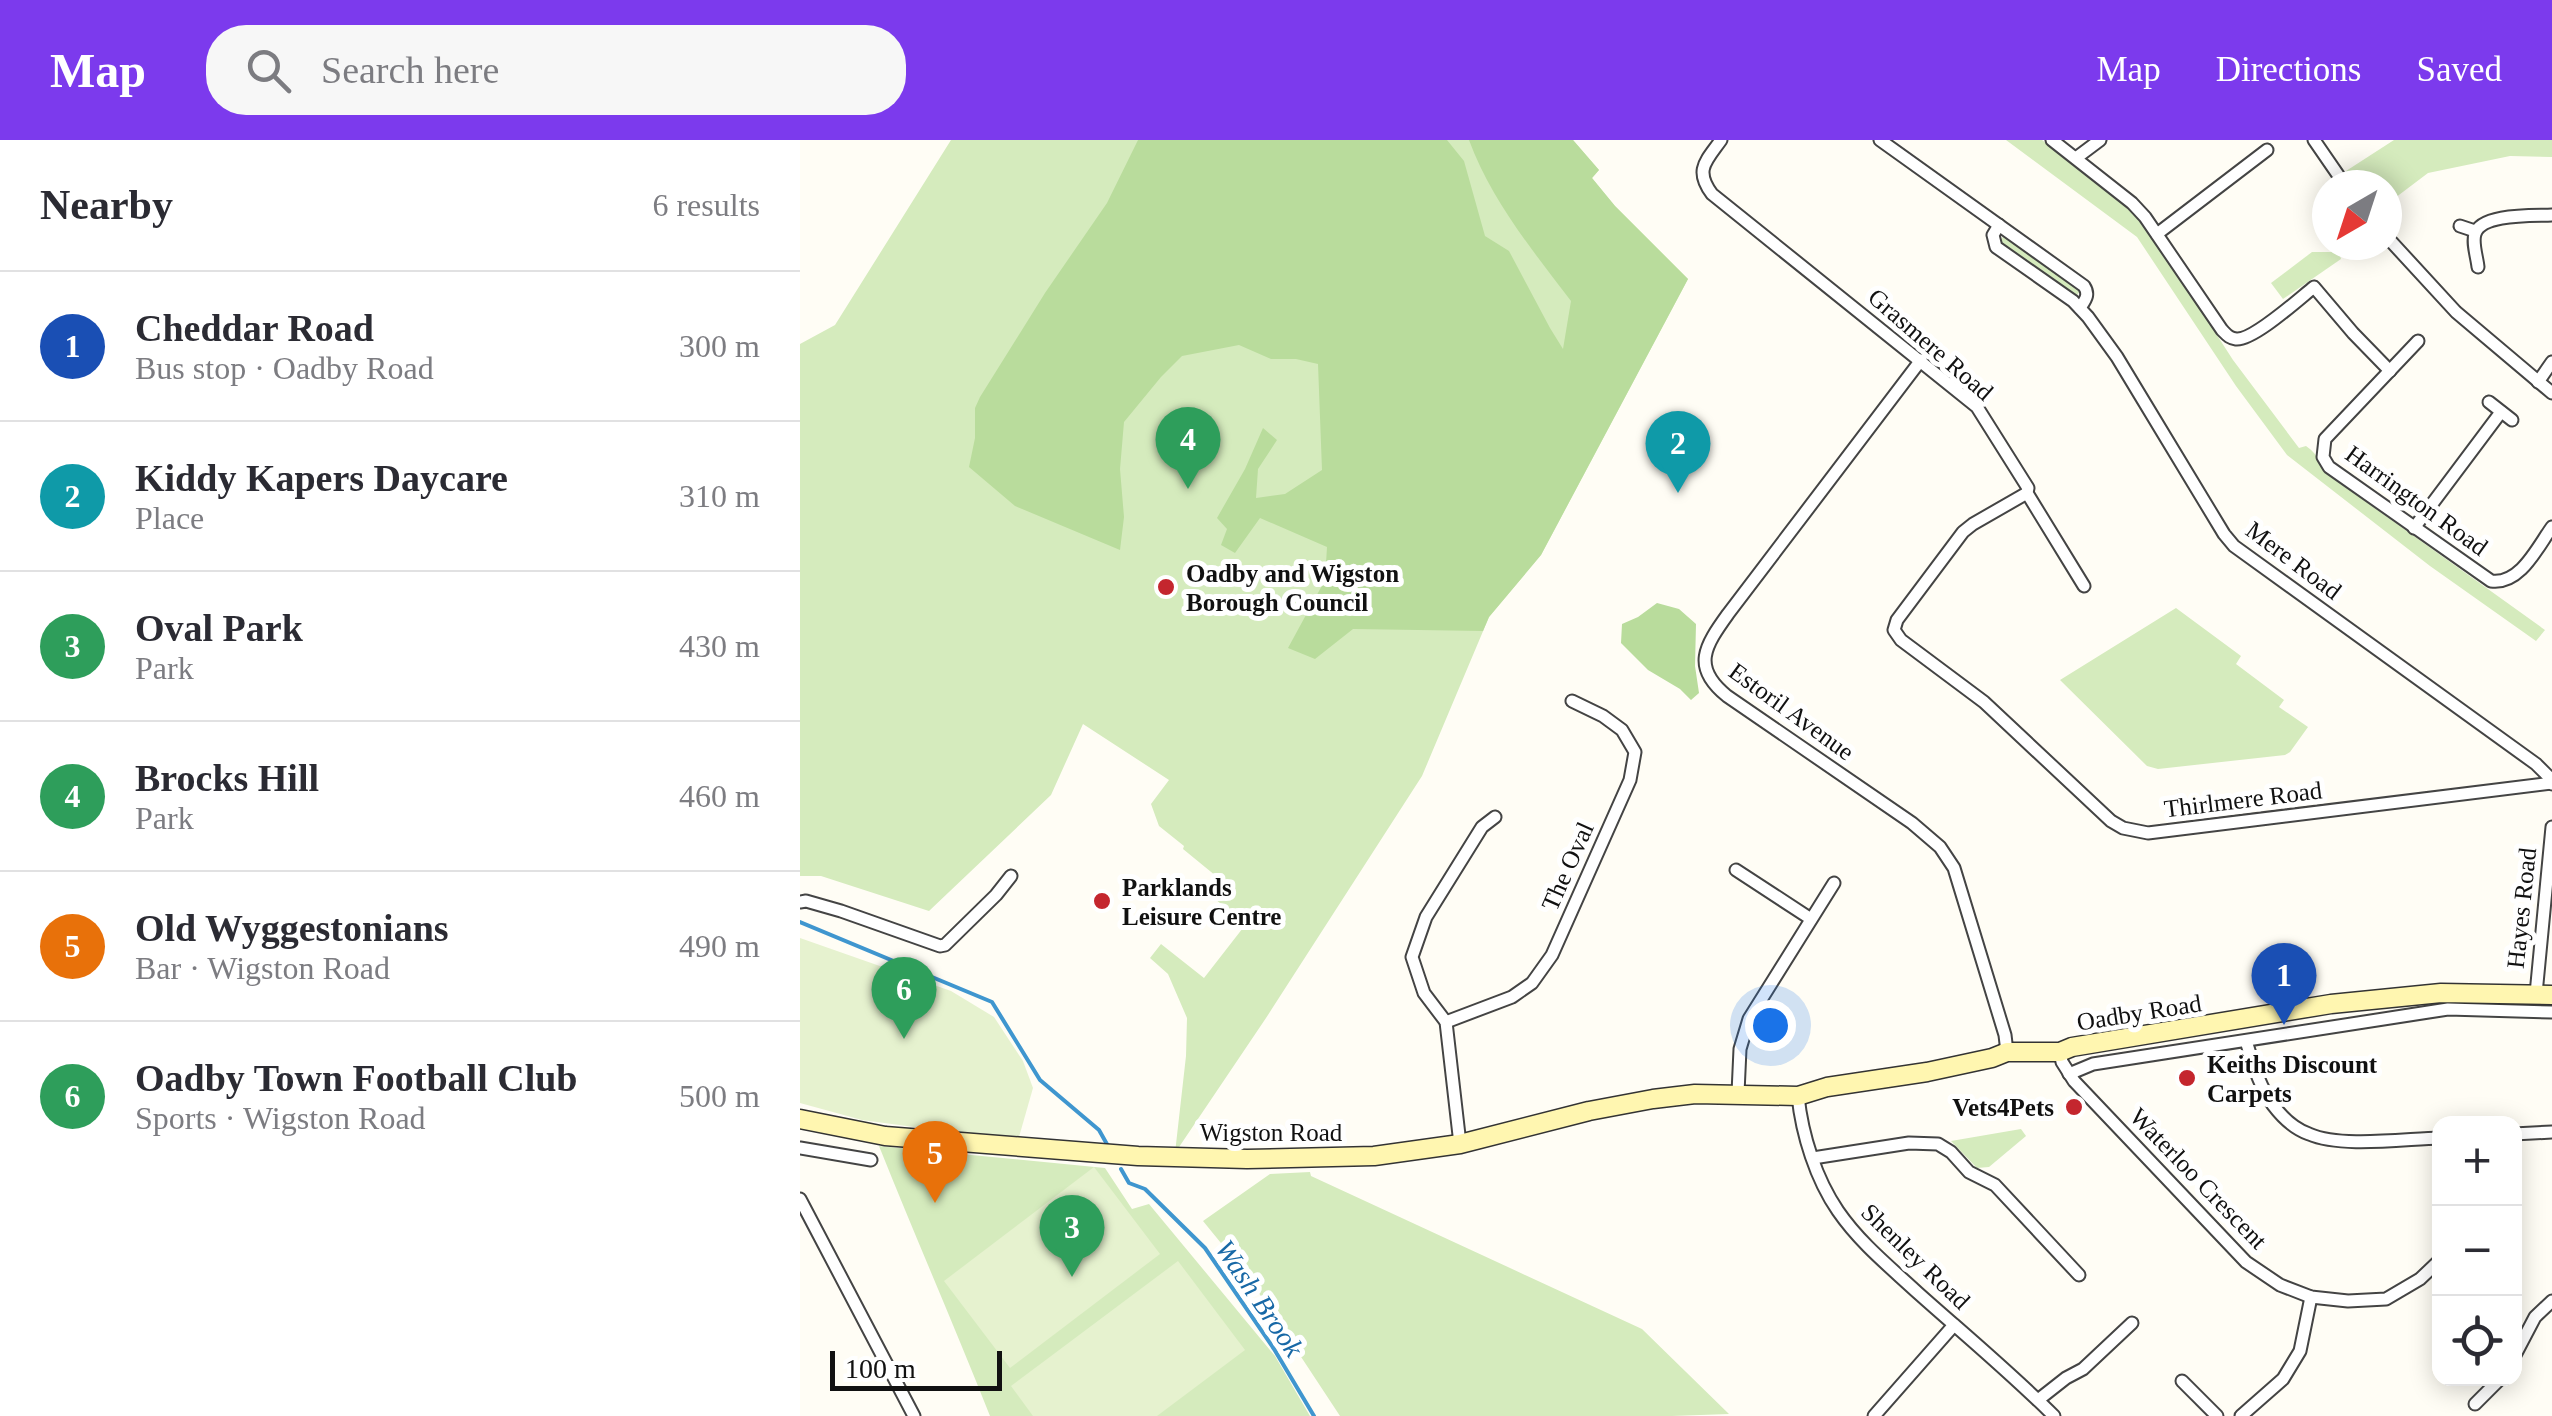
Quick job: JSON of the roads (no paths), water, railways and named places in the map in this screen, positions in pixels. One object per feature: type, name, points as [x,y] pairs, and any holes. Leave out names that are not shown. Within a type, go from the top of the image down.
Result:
[{"type":"main road","name":"Oadby Road","points":[[1738,1093],[1798,1096],[1827,1087],[1928,1072],[2008,1052],[2060,1052],[2331,1004],[2442,993],[2544,995]]},
{"type":"main road","name":"Wigston Road","points":[[800,1118],[884,1136],[1153,1157],[1374,1156],[1460,1144],[1653,1099],[1738,1093]]},
{"type":"street","name":"Grasmere Road","points":[[1722,140],[1703,166],[1702,176],[1712,194],[1978,407],[2084,586]]},
{"type":"street","name":"Mere Road","points":[[1880,140],[2084,286],[2087,297],[2080,308]]},
{"type":"street","points":[[2052,140],[2132,203],[2158,234],[2222,330],[2236,339],[2250,335],[2314,287],[2390,371]]},
{"type":"street","points":[[2076,158],[2100,140]]},
{"type":"street","points":[[2314,140],[2335,170]]},
{"type":"street","points":[[2158,234],[2267,150]]},
{"type":"street","points":[[2478,267],[2474,239],[2480,226],[2505,216],[2552,216]]},
{"type":"street","name":"Mere Road","points":[[1999,226],[1992,240],[1996,246],[2073,300],[2117,357],[2228,540],[2536,764],[2552,784]]},
{"type":"street","points":[[2460,226],[2475,231]]},
{"type":"street","points":[[2402,254],[2456,312],[2552,393]]},
{"type":"street","name":"Harrington Road","points":[[2418,341],[2325,439],[2324,457],[2329,467],[2491,581],[2503,582],[2516,575],[2552,527]]},
{"type":"street","name":"Estoril Avenue","points":[[1921,360],[1728,614],[1711,638],[1704,662],[1713,685],[1727,696],[1940,847],[1954,868],[2008,1052]]},
{"type":"street","points":[[2538,382],[2552,362]]},
{"type":"street","points":[[2490,402],[2512,420]]},
{"type":"street","points":[[2414,528],[2502,412]]},
{"type":"street","name":"Thirlmere Road","points":[[2027,493],[1963,532],[1896,620],[1894,630],[1901,640],[1984,702],[2102,814],[2124,828],[2148,833],[2552,784]]},
{"type":"street","name":"The Oval","points":[[1446,1022],[1512,997],[1532,983],[1552,955],[1630,780],[1634,752],[1622,730],[1572,701]]},
{"type":"street","points":[[1460,1144],[1446,1022],[1424,993],[1412,957],[1426,917],[1482,827],[1495,817]]},
{"type":"street","name":"Hayes Road","points":[[2544,995],[2552,826]]},
{"type":"street","points":[[1736,870],[1811,919]]},
{"type":"street","points":[[800,902],[841,911],[940,946],[1011,876]]},
{"type":"street","points":[[1738,1093],[1740,1050],[1749,1019],[1834,883]]},
{"type":"street","name":"Oadby Road","points":[[2068,1074],[2093,1064],[2448,1009],[2552,1012]]},
{"type":"street","points":[[2246,1041],[2272,1104],[2290,1123],[2309,1134],[2336,1142],[2432,1138]]},
{"type":"street","name":"Waterloo Crescent","points":[[2060,1052],[2068,1074],[2246,1262],[2280,1285],[2311,1297],[2348,1301],[2386,1298],[2432,1268]]},
{"type":"street","name":"Shenley Road","points":[[1798,1096],[1822,1184],[1838,1211],[1876,1256],[2054,1416]]},
{"type":"street","points":[[2522,1134],[2552,1132]]},
{"type":"street","points":[[1813,1158],[1909,1143],[1938,1144],[1952,1152],[1969,1172],[1994,1185],[2079,1275]]},
{"type":"street","points":[[800,1148],[871,1160]]},
{"type":"street","points":[[800,1199],[914,1416]]},
{"type":"street","points":[[2054,1272],[2066,1261]]},
{"type":"street","points":[[2241,1416],[2283,1379],[2300,1351],[2311,1297]]},
{"type":"street","points":[[2522,1342],[2535,1316],[2552,1302]]},
{"type":"street","points":[[2038,1400],[2082,1369],[2132,1323]]},
{"type":"street","points":[[1874,1416],[1954,1325]]},
{"type":"street","points":[[2182,1381],[2217,1416]]},
{"type":"street","points":[[2475,1404],[2493,1386]]},
{"type":"waterway","name":"Wash Brook","points":[[800,922],[992,1002],[1040,1080],[1099,1130],[1108,1146]]},
{"type":"waterway","name":"Wash Brook","points":[[1121,1169],[1129,1183],[1145,1189],[1205,1248],[1314,1416]]},
{"type":"place","name":"Brocks Hill","points":[[1188,489]]},
{"type":"place","name":"Kiddy Kapers Daycare","points":[[1678,493]]},
{"type":"place","name":"Oadby and Wigston Borough Council","points":[[1166,587]]},
{"type":"place","name":"Parklands Leisure Centre","points":[[1102,901]]},
{"type":"place","name":"Cheddar Road","points":[[2284,1025]]},
{"type":"place","name":"Oadby Town Football Club","points":[[904,1039]]},
{"type":"place","name":"Keiths Discount Carpets","points":[[2187,1078]]},
{"type":"place","name":"Vets4Pets","points":[[2074,1107]]},
{"type":"place","name":"Old Wyggestonians","points":[[935,1203]]},
{"type":"place","name":"Oval Park","points":[[1072,1277]]}]
